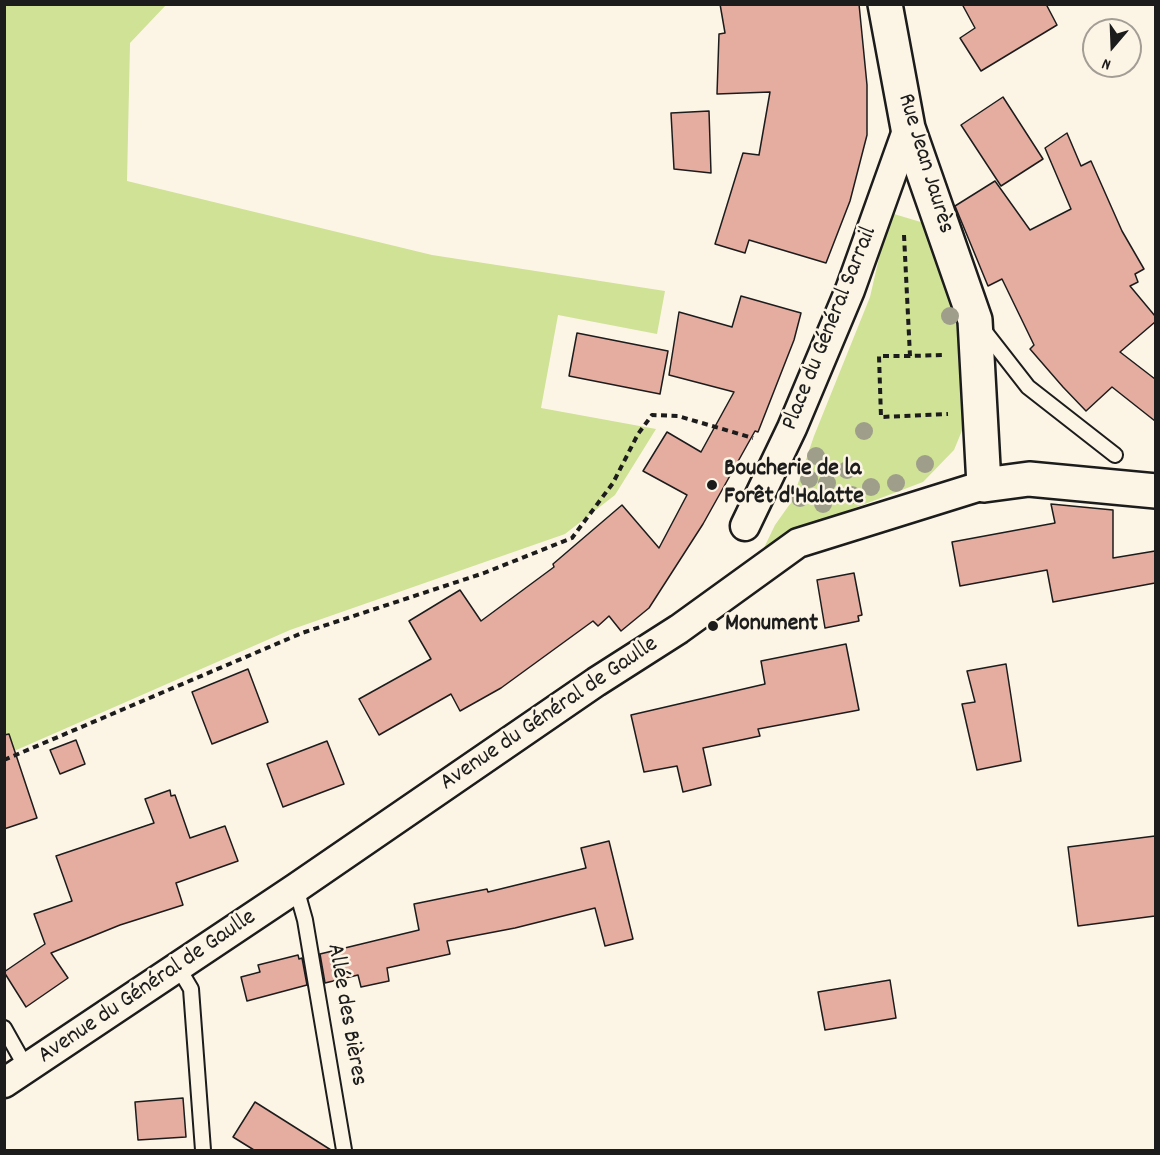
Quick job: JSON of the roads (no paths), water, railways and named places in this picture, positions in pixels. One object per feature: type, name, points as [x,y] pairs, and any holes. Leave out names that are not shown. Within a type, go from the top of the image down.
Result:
[{"type":"street","name":"Rue Jean Jaurès","points":[[885,4],[908,128],[975,320]]},
{"type":"street","name":"Place du Général Sarrail","points":[[745,526],[782,448],[850,290],[908,128]]},
{"type":"street","points":[[975,320],[984,485]]},
{"type":"street","name":"Avenue du Général de Gaulle","points":[[16,1076],[296,888],[596,682],[680,629],[798,543],[984,485],[1029,479],[1150,490]]},
{"type":"lane","points":[[975,320],[1028,387],[1115,455]]},
{"type":"lane","name":"Allée des Bières","points":[[296,888],[305,920],[344,1150]]},
{"type":"lane","points":[[178,967],[191,989],[203,1150]]},
{"type":"lane","points":[[4,1028],[16,1076]]},
{"type":"place","name":"Boucherie de la Forêt d'Halatte","points":[[712,485]]},
{"type":"place","name":"Monument","points":[[713,626]]}]
